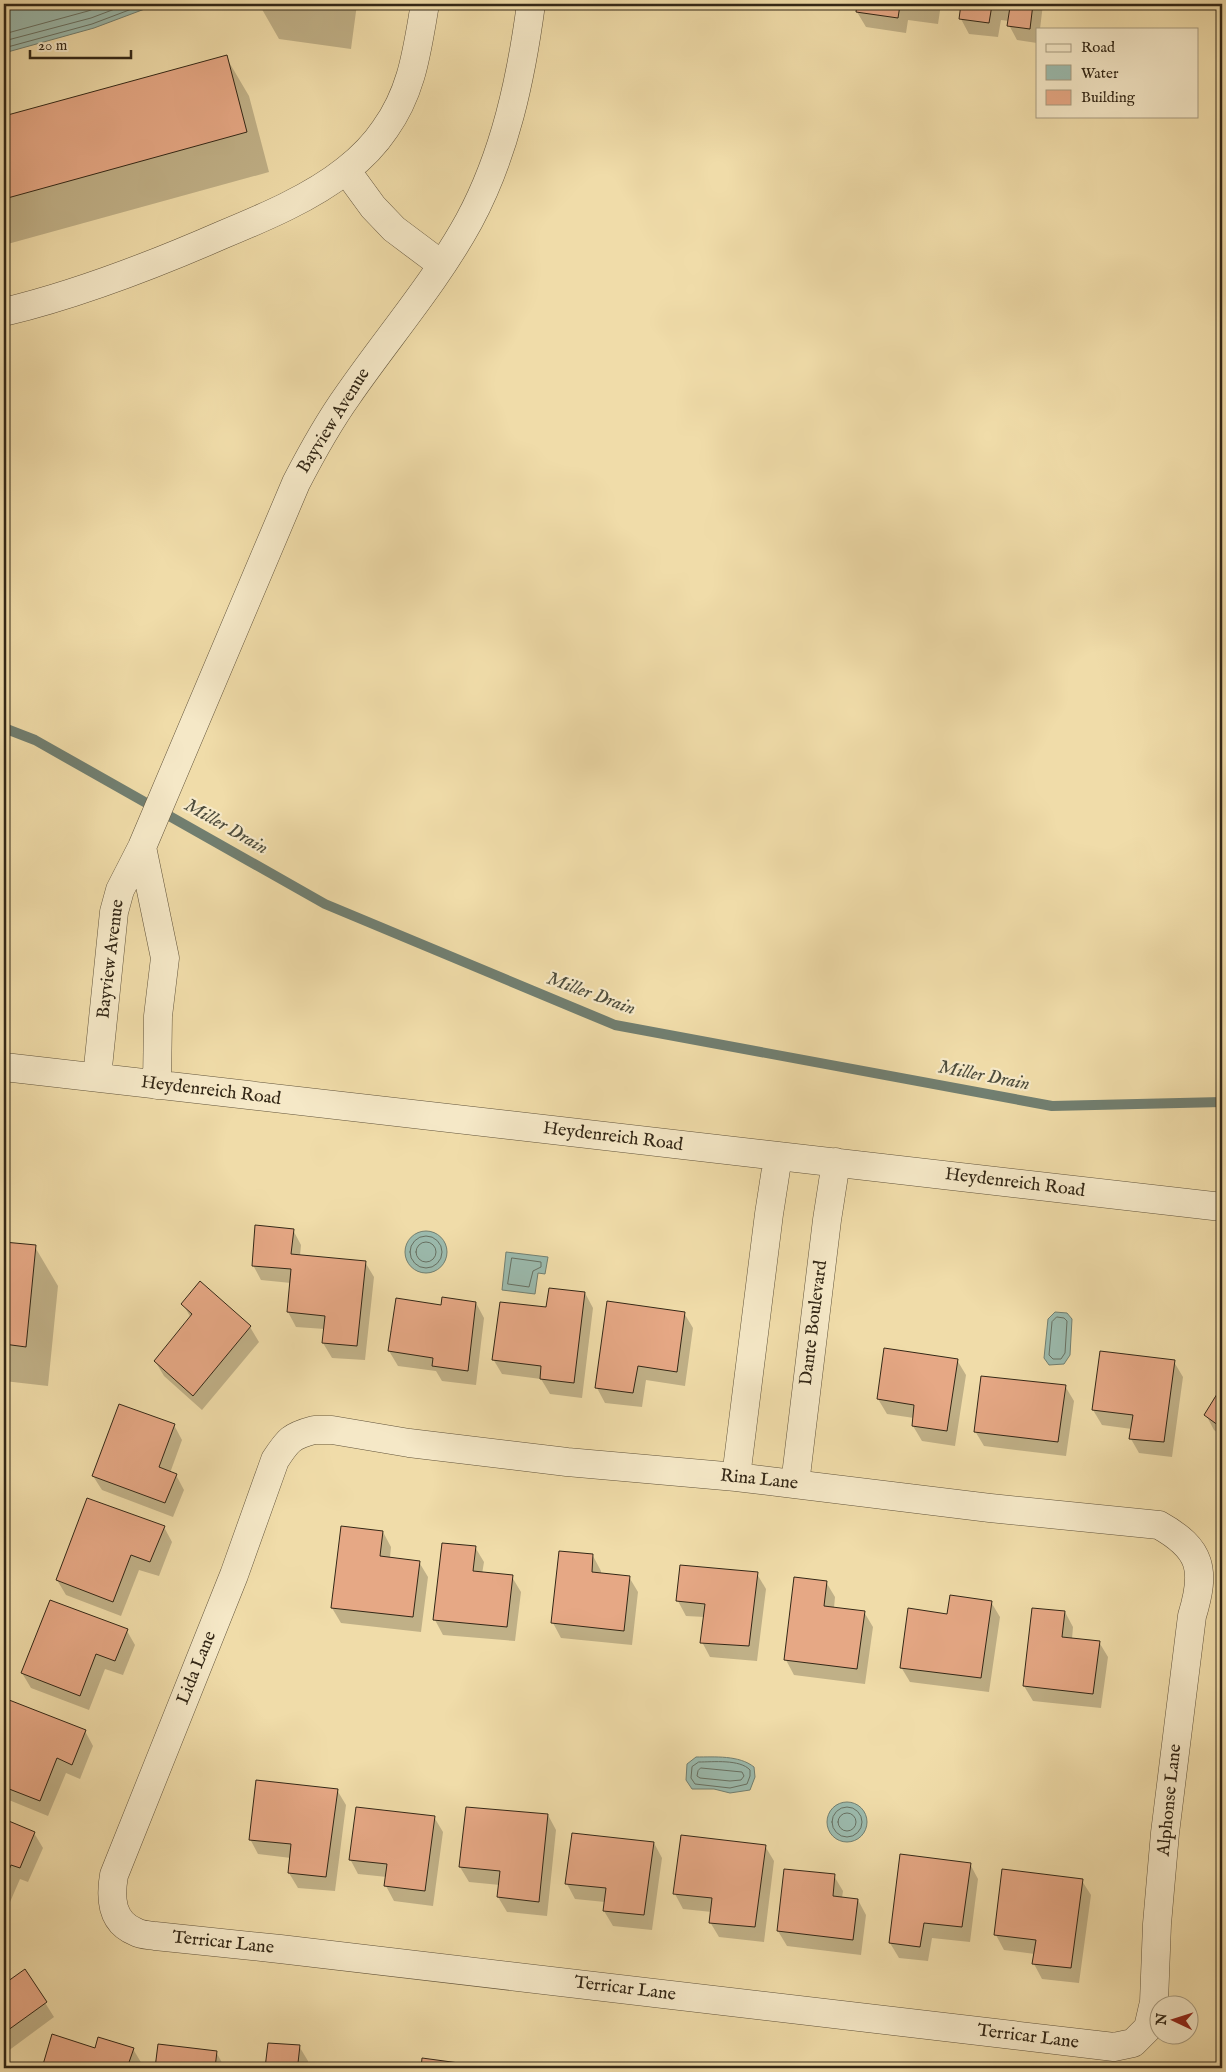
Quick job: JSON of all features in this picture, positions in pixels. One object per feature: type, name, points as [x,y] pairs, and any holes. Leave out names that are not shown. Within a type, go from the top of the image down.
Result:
[{"type":"street","points":[[4,312],[63,296],[190,249],[302,198],[346,170],[385,129],[400,104],[413,72],[425,4]]},
{"type":"street","name":"Bayview Avenue","points":[[97,1077],[114,912],[120,890],[142,847],[296,482],[322,434],[347,396],[442,265],[469,220],[494,164],[512,112],[531,4]]},
{"type":"street","points":[[346,170],[373,207],[394,229],[442,265]]},
{"type":"street","name":"Bayview Avenue","points":[[142,847],[165,958],[158,1016],[157,1085]]},
{"type":"street","name":"Heydenreich Road","points":[[4,1067],[1222,1207]]},
{"type":"street","points":[[736,1477],[778,1156]]},
{"type":"street","name":"Dante Boulevard","points":[[795,1484],[836,1162]]},
{"type":"street","name":"Rina Lane","points":[[314,1430],[332,1430],[409,1443],[567,1462],[736,1477],[990,1508],[1159,1525],[1176,1535],[1193,1552]]},
{"type":"street","name":"Lida Lane","points":[[121,1922],[113,1911],[111,1893],[114,1875],[234,1575],[275,1460],[286,1443],[297,1434],[314,1430]]},
{"type":"street","name":"Alphonse Lane","points":[[1133,2043],[1148,2028],[1154,2002],[1157,1924],[1165,1833],[1192,1616],[1200,1590],[1199,1571],[1193,1552]]},
{"type":"street","name":"Terricar Lane","points":[[121,1922],[135,1932],[155,1936],[1114,2047],[1133,2043]]},
{"type":"water","points":[[4,4],[158,4],[94,28],[4,53]]},
{"type":"water","points":[[430,1231],[438,1234],[444,1240],[447,1252],[444,1264],[438,1270],[422,1273],[414,1270],[408,1264],[405,1248],[408,1240],[414,1234]]},
{"type":"water","points":[[506,1252],[548,1257],[545,1274],[538,1273],[535,1294],[502,1290]]},
{"type":"water","points":[[1055,1312],[1067,1313],[1072,1319],[1070,1355],[1064,1364],[1049,1365],[1044,1358],[1048,1319]]},
{"type":"water","points":[[696,1757],[726,1758],[748,1763],[754,1767],[755,1777],[750,1790],[730,1793],[714,1789],[692,1789],[686,1780],[687,1764]]},
{"type":"water","points":[[851,1802],[858,1805],[864,1811],[867,1822],[866,1830],[858,1839],[851,1842],[843,1842],[836,1839],[828,1830],[827,1818],[830,1811],[839,1803]]},
{"type":"building","points":[[286,4],[329,4],[329,9]]},
{"type":"building","points":[[857,4],[931,4],[930,9],[900,5],[898,18],[856,12]]},
{"type":"building","points":[[961,4],[1033,4],[1030,29],[1007,26],[1010,7],[992,5],[989,23],[959,19]]},
{"type":"building","points":[[227,55],[247,132],[4,199],[4,116]]},
{"type":"building","points":[[255,1225],[294,1229],[291,1254],[366,1261],[357,1346],[322,1343],[325,1316],[287,1312],[291,1269],[252,1266]]},
{"type":"building","points":[[4,1242],[36,1245],[26,1347],[4,1344]]},
{"type":"building","points":[[200,1281],[251,1326],[193,1396],[154,1361],[192,1314],[181,1304]]},
{"type":"building","points":[[549,1288],[585,1292],[574,1383],[540,1379],[541,1366],[492,1360],[500,1302],[546,1307]]},
{"type":"building","points":[[442,1297],[476,1302],[468,1371],[432,1366],[433,1358],[388,1351],[396,1298],[441,1305]]},
{"type":"building","points":[[607,1301],[685,1312],[677,1372],[638,1366],[633,1393],[595,1388]]},
{"type":"building","points":[[884,1348],[958,1359],[947,1431],[912,1426],[914,1405],[877,1399]]},
{"type":"building","points":[[1100,1351],[1175,1360],[1164,1442],[1129,1439],[1133,1415],[1092,1410]]},
{"type":"building","points":[[981,1376],[1066,1385],[1058,1442],[974,1432]]},
{"type":"building","points":[[1222,1386],[1222,1428],[1204,1415]]},
{"type":"building","points":[[119,1404],[175,1424],[159,1467],[177,1474],[165,1503],[92,1476]]},
{"type":"building","points":[[87,1498],[165,1526],[150,1562],[131,1555],[113,1602],[56,1580]]},
{"type":"building","points":[[341,1526],[383,1531],[380,1556],[420,1561],[413,1617],[331,1608]]},
{"type":"building","points":[[442,1543],[476,1546],[473,1571],[513,1575],[507,1627],[433,1620]]},
{"type":"building","points":[[559,1551],[593,1554],[592,1572],[630,1576],[624,1631],[551,1623]]},
{"type":"building","points":[[680,1565],[758,1572],[749,1646],[700,1643],[705,1604],[676,1601]]},
{"type":"building","points":[[794,1577],[827,1581],[824,1606],[865,1611],[857,1669],[784,1660]]},
{"type":"building","points":[[950,1595],[992,1601],[981,1678],[900,1668],[908,1608],[947,1614]]},
{"type":"building","points":[[50,1600],[128,1629],[115,1661],[96,1654],[80,1696],[21,1673]]},
{"type":"building","points":[[1032,1608],[1065,1611],[1062,1637],[1100,1641],[1093,1694],[1023,1686]]},
{"type":"building","points":[[4,1698],[86,1730],[72,1765],[57,1758],[40,1801],[4,1787]]},
{"type":"building","points":[[256,1780],[338,1789],[326,1877],[288,1873],[291,1844],[249,1840]]},
{"type":"building","points":[[356,1807],[435,1816],[425,1891],[384,1886],[387,1864],[349,1860]]},
{"type":"building","points":[[466,1807],[548,1814],[539,1902],[497,1897],[500,1871],[459,1867]]},
{"type":"building","points":[[4,1819],[35,1832],[20,1868],[11,1865],[4,1882]]},
{"type":"building","points":[[572,1833],[654,1842],[644,1915],[603,1911],[606,1888],[565,1884]]},
{"type":"building","points":[[681,1835],[766,1845],[755,1927],[709,1923],[712,1898],[673,1894]]},
{"type":"building","points":[[900,1854],[971,1863],[962,1927],[924,1923],[920,1947],[889,1943]]},
{"type":"building","points":[[784,1869],[835,1874],[833,1896],[858,1899],[853,1940],[777,1931]]},
{"type":"building","points":[[1002,1869],[1083,1879],[1071,1968],[1032,1964],[1036,1940],[994,1935]]},
{"type":"building","points":[[25,1969],[47,2002],[4,2033],[4,1984]]},
{"type":"building","points":[[52,2034],[95,2048],[98,2037],[134,2048],[127,2068],[42,2068]]},
{"type":"building","points":[[268,2043],[300,2045],[298,2063],[342,2068],[265,2068]]},
{"type":"building","points":[[158,2044],[217,2051],[215,2068],[155,2068]]},
{"type":"building","points":[[422,2058],[459,2063],[458,2068],[421,2068]]},
{"type":"building","points":[[483,2064],[514,2068],[482,2068]]},
{"type":"waterway","name":"Miller Drain","points":[[4,728],[35,740],[325,904],[615,1025],[1052,1106],[1222,1102]]}]
